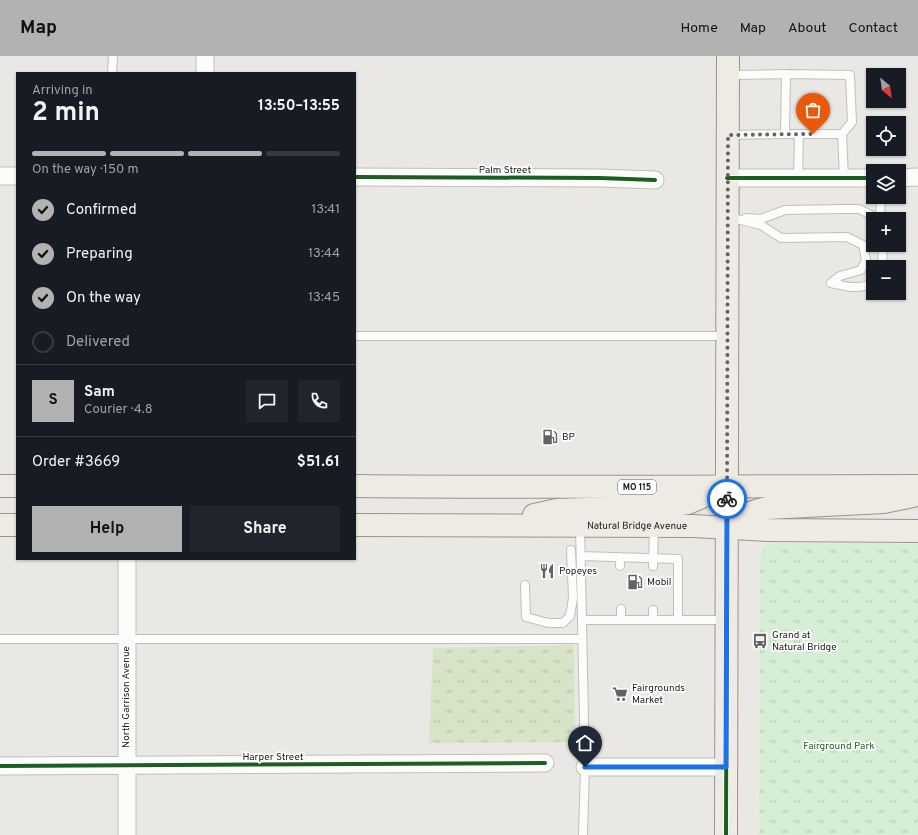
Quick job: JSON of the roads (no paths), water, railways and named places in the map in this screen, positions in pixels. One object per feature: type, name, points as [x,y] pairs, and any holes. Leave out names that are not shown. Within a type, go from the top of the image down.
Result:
[{"type":"main road","points":[[726,835],[728,66]]},
{"type":"main road","points":[[492,524],[557,510],[680,505],[701,498],[727,485]]},
{"type":"main road","name":"MO 115","points":[[357,487],[584,488],[727,485],[918,486]]},
{"type":"main road","points":[[727,528],[742,517],[754,511],[767,508],[884,502],[918,495]]},
{"type":"main road","points":[[0,524],[16,525]]},
{"type":"main road","name":"Natural Bridge Avenue","points":[[356,524],[580,525],[918,531]]},
{"type":"street","points":[[205,56],[205,72]]},
{"type":"street","points":[[0,176],[16,176]]},
{"type":"street","name":"Palm Street","points":[[356,177],[600,178],[655,180]]},
{"type":"street","points":[[728,178],[866,178]]},
{"type":"street","points":[[906,178],[918,178]]},
{"type":"street","name":"North Garrison Avenue","points":[[127,560],[125,766],[127,835]]},
{"type":"street","name":"Harper Street","points":[[0,766],[546,763]]},
{"type":"street","points":[[585,767],[726,767]]},
{"type":"lane","points":[[112,56],[112,72]]},
{"type":"lane","points":[[728,66],[786,74],[850,75],[852,122],[842,134],[844,178]]},
{"type":"lane","points":[[785,134],[786,74]]},
{"type":"lane","points":[[798,178],[799,134]]},
{"type":"lane","points":[[728,135],[842,134]]},
{"type":"lane","points":[[727,217],[761,218],[785,210],[842,208],[859,210],[866,213]]},
{"type":"lane","points":[[727,217],[761,225],[781,238],[847,237],[863,245],[866,260],[861,270],[840,276],[831,283],[851,288],[866,284]]},
{"type":"lane","points":[[356,336],[727,336]]},
{"type":"lane","points":[[580,525],[585,767],[583,835]]},
{"type":"lane","points":[[654,526],[654,562]]},
{"type":"lane","points":[[524,585],[526,617],[548,623],[563,623],[570,616],[573,598],[572,550]]},
{"type":"lane","points":[[581,556],[620,557],[654,562],[678,559],[678,620]]},
{"type":"lane","points":[[620,557],[620,566]]},
{"type":"lane","points":[[621,610],[621,620]]},
{"type":"lane","points":[[653,610],[653,620]]},
{"type":"lane","points":[[582,620],[726,620]]},
{"type":"lane","points":[[0,639],[582,639]]},
{"type":"place","name":"BP","points":[[550,437]]},
{"type":"place","name":"Popeyes","points":[[547,571]]},
{"type":"place","name":"Mobil","points":[[635,582]]},
{"type":"place","name":"Grand at Natural Bridge","points":[[760,641]]},
{"type":"place","name":"Fairgrounds Market","points":[[620,694]]},
{"type":"park label","name":"Fairground Park","points":[[839,746]]}]
